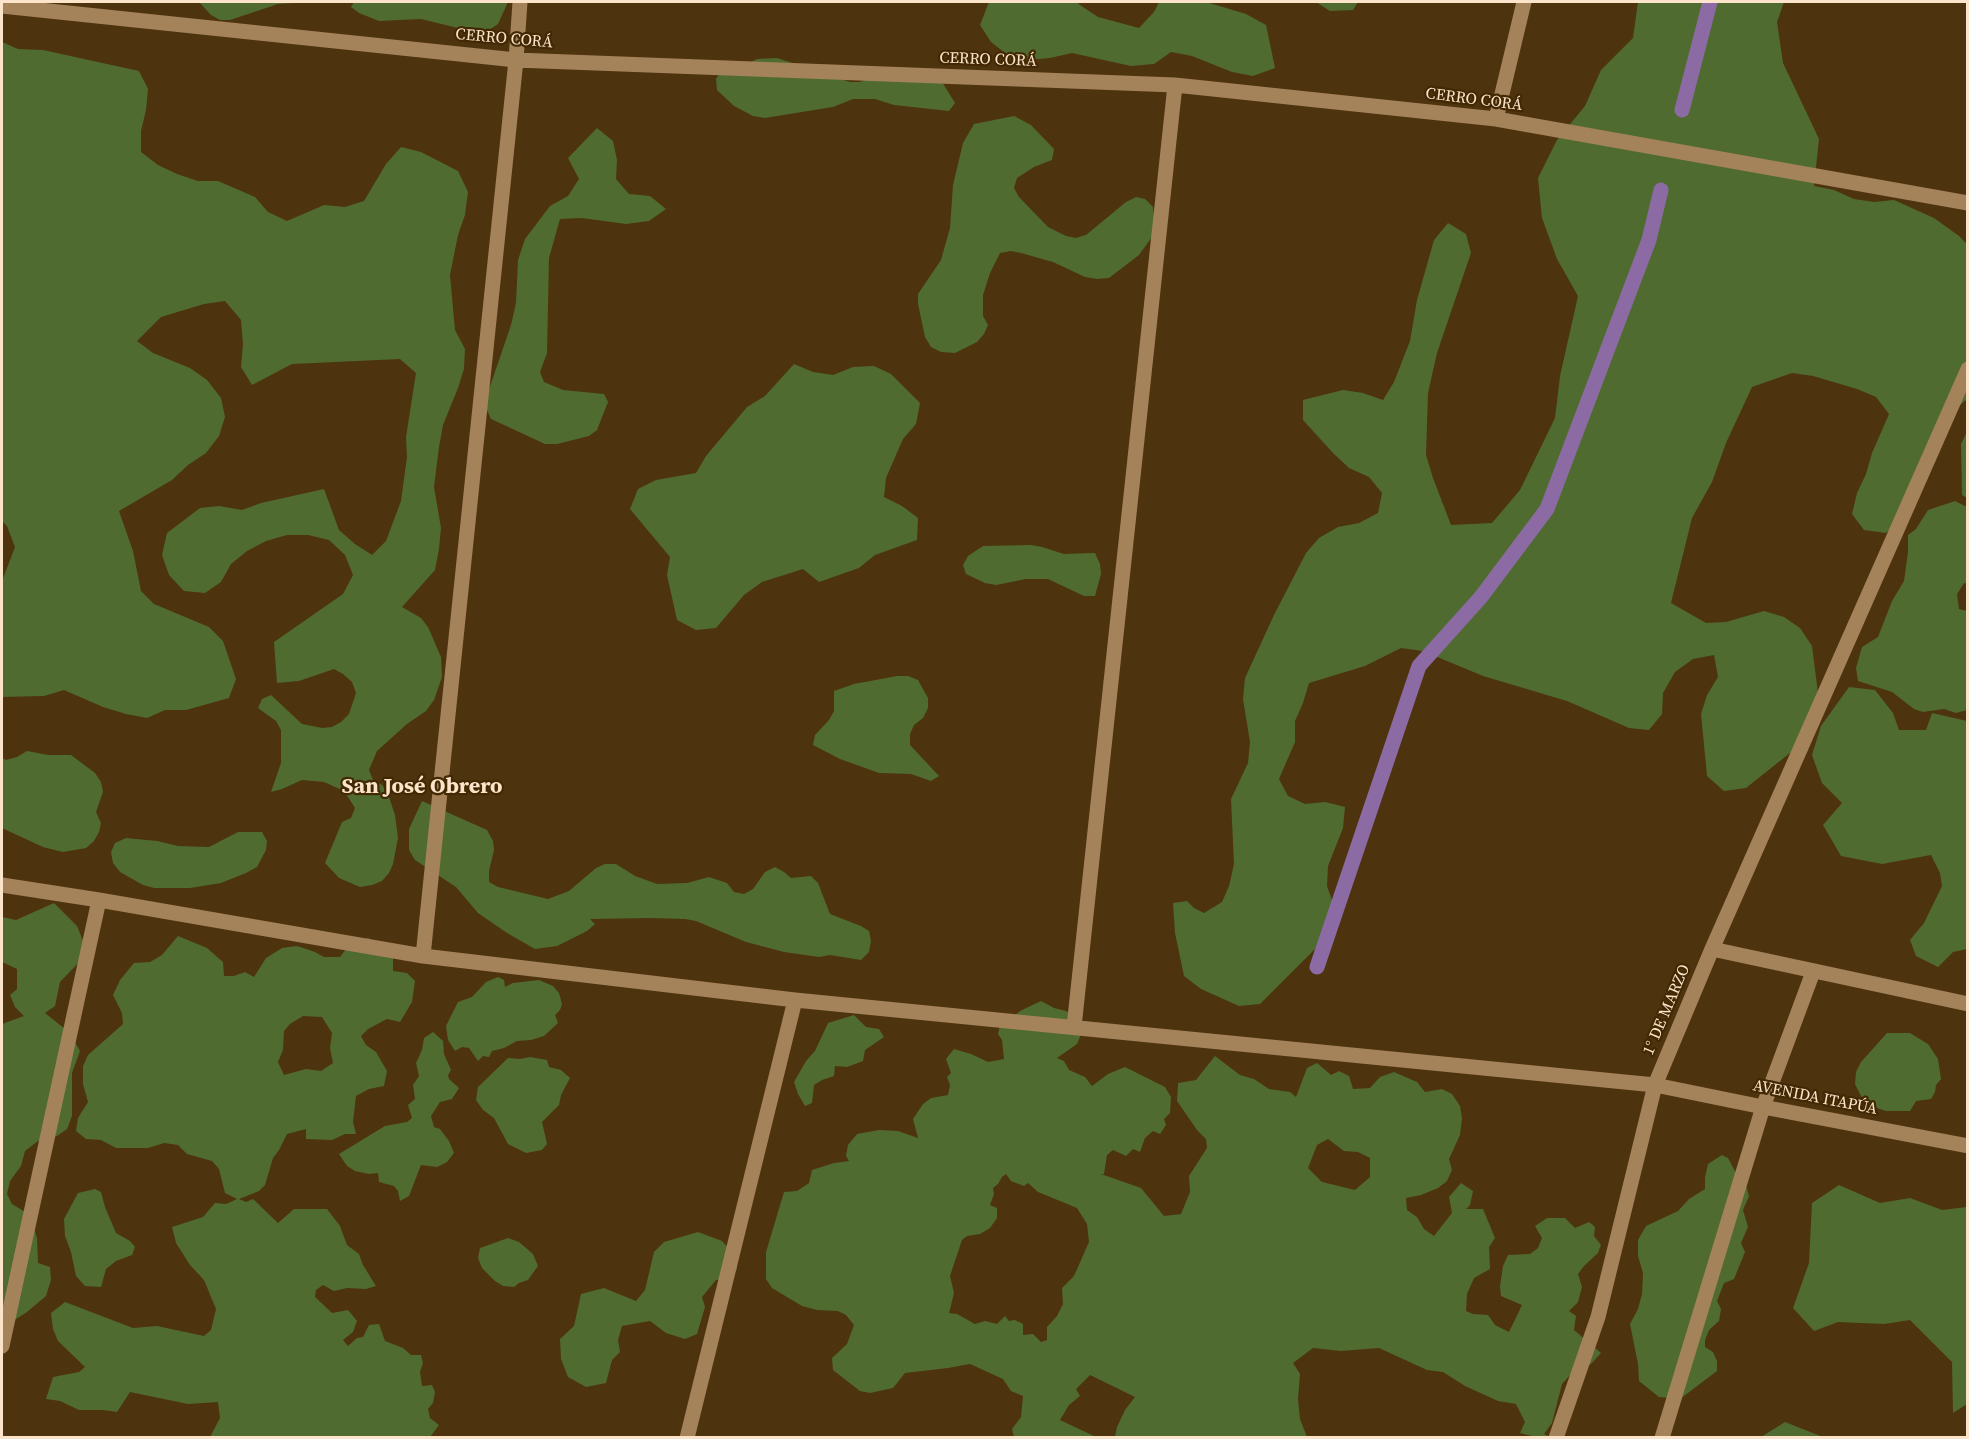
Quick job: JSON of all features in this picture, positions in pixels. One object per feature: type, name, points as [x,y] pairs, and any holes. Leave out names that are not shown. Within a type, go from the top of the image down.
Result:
[{"type":"street","points":[[423,956],[516,60],[520,2]]},
{"type":"street","points":[[1496,119],[1524,2]]},
{"type":"street","name":"CERRO CORÁ","points":[[2,6],[516,60],[1175,85],[1496,119],[1968,203]]},
{"type":"street","points":[[1074,1027],[1175,85]]},
{"type":"street","name":"1° DE MARZO","points":[[1556,1437],[1598,1317],[1655,1085],[1712,949],[1968,369]]},
{"type":"street","name":"AVENIDA ITAPÚA","points":[[2,885],[423,956],[795,1000],[1655,1085],[1968,1146]]},
{"type":"street","points":[[2,1346],[99,900]]},
{"type":"street","points":[[1712,949],[1968,1005]]},
{"type":"street","points":[[1662,1437],[1763,1107],[1813,972]]},
{"type":"street","points":[[687,1437],[795,1000]]},
{"type":"green space","points":[[199,2],[309,2],[278,4],[230,20],[220,20],[211,15]]},
{"type":"green space","points":[[354,2],[508,2],[498,24],[489,30],[474,32],[421,19],[379,21],[351,7]]},
{"type":"green space","points":[[989,2],[1077,2],[1098,17],[1139,28],[1154,12],[1159,2],[1206,2],[1246,14],[1266,25],[1275,68],[1253,76],[1232,72],[1192,56],[1171,52],[1154,64],[1131,66],[1072,53],[1028,60],[1009,56],[991,42],[980,25]]},
{"type":"green space","points":[[1316,2],[1358,2],[1353,10],[1330,11]]},
{"type":"green space","points":[[1638,2],[1784,2],[1777,22],[1783,63],[1819,139],[1814,186],[1834,190],[1854,199],[1874,202],[1894,200],[1934,218],[1968,245],[1967,399],[1959,406],[1903,517],[1886,533],[1864,530],[1852,514],[1857,493],[1889,414],[1876,397],[1813,376],[1792,373],[1752,387],[1726,443],[1712,482],[1692,518],[1671,603],[1706,623],[1726,622],[1764,611],[1784,617],[1800,628],[1812,646],[1820,709],[1800,745],[1746,788],[1724,791],[1707,776],[1701,714],[1707,695],[1718,677],[1714,655],[1693,659],[1675,672],[1663,693],[1662,714],[1649,730],[1629,728],[1567,701],[1483,676],[1423,651],[1401,648],[1365,666],[1309,683],[1295,721],[1295,742],[1279,779],[1288,796],[1305,804],[1325,802],[1345,807],[1343,828],[1328,866],[1327,886],[1334,906],[1332,925],[1322,942],[1260,1004],[1239,1006],[1201,989],[1184,976],[1175,933],[1173,903],[1187,901],[1204,913],[1222,902],[1229,886],[1234,864],[1231,799],[1248,763],[1250,742],[1243,699],[1245,678],[1306,553],[1319,538],[1338,527],[1359,523],[1378,513],[1382,493],[1369,477],[1349,468],[1303,420],[1303,400],[1343,390],[1363,393],[1383,400],[1394,382],[1410,341],[1417,300],[1434,240],[1448,223],[1466,234],[1471,253],[1437,353],[1428,393],[1426,455],[1451,525],[1492,523],[1520,490],[1555,418],[1560,376],[1578,296],[1557,259],[1542,218],[1538,178],[1557,140],[1585,106],[1601,70],[1633,38]]},
{"type":"green space","points":[[2,42],[18,49],[43,50],[139,71],[148,89],[141,131],[141,152],[158,165],[177,174],[198,181],[218,181],[255,197],[268,212],[287,221],[324,205],[345,207],[364,201],[386,164],[401,147],[421,152],[458,171],[468,192],[465,215],[458,235],[450,275],[455,330],[465,349],[464,369],[443,425],[439,447],[434,487],[441,528],[439,549],[435,570],[402,607],[421,618],[428,627],[441,657],[442,677],[434,700],[426,711],[407,724],[377,751],[369,770],[373,780],[382,785],[388,794],[395,815],[398,838],[393,864],[382,881],[360,887],[339,878],[325,863],[342,822],[351,818],[355,808],[344,791],[324,782],[302,780],[271,792],[281,763],[281,730],[276,721],[258,708],[262,699],[271,695],[302,724],[322,728],[332,727],[349,714],[356,693],[352,682],[334,669],[299,681],[277,683],[274,642],[343,594],[353,575],[345,555],[329,540],[308,535],[287,535],[266,541],[247,551],[231,564],[221,582],[205,593],[184,591],[169,575],[162,555],[167,533],[200,508],[219,506],[242,510],[261,503],[324,489],[339,530],[372,555],[386,541],[401,501],[407,457],[406,437],[416,373],[400,359],[292,364],[252,385],[241,367],[243,344],[241,320],[225,301],[204,304],[161,317],[137,341],[153,353],[190,368],[207,380],[221,398],[225,417],[219,436],[206,453],[172,480],[119,511],[133,551],[141,591],[154,604],[209,627],[223,641],[236,679],[229,698],[186,710],[165,710],[147,718],[103,707],[64,690],[44,696],[2,697],[2,581],[15,547],[7,526],[2,521]]},
{"type":"green space","points":[[777,58],[850,82],[860,82],[870,78],[939,77],[955,103],[949,111],[894,105],[875,99],[853,99],[833,107],[765,118],[753,116],[734,106],[717,90],[716,79],[726,64],[747,64],[757,59]]},
{"type":"green space","points":[[1014,116],[1031,125],[1054,149],[1052,160],[1034,167],[1017,178],[1014,188],[1019,197],[1048,227],[1066,236],[1076,238],[1086,235],[1126,202],[1136,197],[1145,199],[1153,207],[1155,227],[1152,237],[1139,255],[1109,278],[1085,277],[1053,262],[1021,253],[1011,251],[1000,253],[983,295],[983,316],[988,325],[984,334],[977,342],[955,353],[941,352],[931,347],[925,337],[918,294],[941,260],[950,228],[953,185],[963,143],[974,124]]},
{"type":"green space","points":[[597,128],[613,141],[617,160],[616,179],[629,194],[650,196],[666,209],[649,221],[626,224],[582,218],[560,219],[549,258],[547,353],[540,372],[544,382],[563,390],[604,394],[608,402],[597,430],[589,436],[557,444],[545,444],[491,419],[484,404],[511,325],[516,303],[518,260],[525,239],[550,206],[568,196],[579,179],[568,158]]},
{"type":"green space","points":[[794,364],[813,372],[833,375],[853,367],[874,366],[891,374],[920,403],[916,424],[903,439],[886,478],[884,497],[902,506],[918,518],[917,540],[875,555],[859,568],[819,582],[803,569],[762,582],[744,595],[716,628],[696,630],[677,620],[667,575],[670,557],[630,509],[638,489],[656,480],[696,473],[706,456],[747,407],[765,396]]},
{"type":"green space","points":[[1967,432],[1967,498],[1962,495],[1961,444]]},
{"type":"green space","points":[[1955,501],[1967,507],[1967,584],[1964,583],[1957,594],[1959,609],[1967,611],[1967,710],[1956,713],[1944,709],[1923,712],[1914,709],[1892,692],[1858,681],[1856,668],[1862,647],[1878,637],[1892,601],[1904,581],[1908,535],[1916,529],[1928,510]]},
{"type":"green space","points":[[1031,545],[1064,554],[1095,553],[1101,574],[1095,596],[1084,596],[1048,579],[1026,579],[996,585],[985,583],[966,574],[963,565],[968,556],[983,546]]},
{"type":"green space","points":[[908,676],[918,680],[928,698],[928,708],[923,718],[914,725],[910,734],[910,745],[939,776],[931,781],[911,774],[879,773],[840,759],[813,745],[815,735],[834,711],[834,691],[854,684]]},
{"type":"green space","points":[[1849,687],[1875,690],[1893,713],[1899,730],[1926,730],[1932,713],[1967,721],[1967,949],[1953,952],[1938,967],[1916,956],[1910,940],[1924,923],[1942,886],[1940,873],[1931,855],[1882,864],[1841,856],[1823,825],[1842,803],[1822,783],[1812,755],[1821,726]]},
{"type":"green space","points":[[27,751],[48,755],[71,755],[95,773],[101,782],[103,792],[96,812],[101,823],[99,832],[86,848],[63,852],[43,847],[2,828],[2,758],[6,760],[17,757]]},
{"type":"green space","points":[[422,801],[487,830],[493,841],[494,850],[489,882],[498,887],[548,899],[569,891],[596,868],[605,864],[616,864],[635,876],[657,884],[687,883],[709,877],[727,883],[734,892],[744,894],[753,889],[765,872],[775,867],[791,878],[811,876],[818,883],[830,914],[869,931],[871,941],[869,952],[861,960],[784,952],[746,942],[696,921],[648,918],[590,919],[595,924],[587,931],[557,946],[535,949],[478,913],[456,887],[415,860],[409,850],[409,829]]},
{"type":"green space","points":[[238,832],[262,832],[267,841],[266,850],[257,867],[221,883],[190,888],[154,888],[143,885],[120,872],[113,863],[111,852],[115,843],[126,838],[178,846],[209,847]]},
{"type":"green space","points":[[54,903],[77,926],[88,953],[60,982],[55,1006],[45,1013],[70,1033],[80,1051],[72,1073],[72,1116],[67,1129],[57,1136],[38,1141],[25,1151],[21,1166],[10,1181],[7,1194],[12,1204],[30,1215],[37,1238],[38,1263],[50,1267],[51,1280],[46,1296],[2,1328],[2,1024],[24,1016],[15,1007],[10,995],[17,989],[17,969],[2,962],[2,917],[16,920]]},
{"type":"green space","points":[[178,936],[207,948],[223,962],[224,976],[234,976],[245,972],[254,977],[266,958],[282,948],[297,946],[324,957],[340,957],[350,944],[368,938],[387,946],[393,956],[393,971],[407,973],[415,981],[412,1002],[400,1022],[387,1019],[368,1029],[361,1036],[366,1045],[376,1052],[387,1071],[384,1086],[369,1089],[356,1096],[353,1122],[356,1134],[345,1134],[332,1140],[306,1139],[306,1129],[287,1134],[273,1158],[265,1185],[259,1191],[239,1199],[246,1202],[253,1199],[278,1223],[294,1209],[327,1209],[340,1226],[347,1245],[359,1254],[376,1286],[334,1291],[323,1285],[316,1290],[315,1297],[332,1313],[348,1310],[357,1321],[353,1332],[343,1340],[348,1346],[357,1338],[363,1337],[369,1325],[379,1324],[385,1341],[403,1348],[411,1355],[421,1355],[422,1386],[432,1385],[435,1392],[433,1403],[428,1409],[430,1418],[439,1425],[430,1437],[210,1437],[220,1418],[218,1402],[188,1404],[130,1392],[117,1412],[79,1410],[60,1401],[46,1399],[53,1377],[79,1372],[85,1367],[58,1341],[53,1329],[51,1313],[65,1302],[133,1328],[157,1326],[204,1336],[211,1330],[216,1309],[204,1280],[190,1265],[176,1243],[172,1227],[203,1217],[215,1203],[226,1204],[237,1199],[225,1193],[219,1169],[212,1161],[187,1154],[178,1145],[164,1143],[148,1148],[116,1148],[101,1140],[86,1139],[76,1131],[78,1118],[88,1102],[83,1084],[83,1066],[88,1055],[123,1024],[122,1013],[113,995],[120,980],[134,963],[150,962],[162,955]],"holes":[[[303,1016],[322,1017],[332,1033],[330,1048],[333,1063],[321,1071],[306,1069],[284,1075],[278,1062],[283,1050],[284,1031]]]},
{"type":"green space","points":[[498,977],[504,980],[505,987],[513,983],[539,980],[553,986],[559,993],[562,1004],[555,1015],[558,1023],[544,1036],[517,1041],[492,1051],[489,1057],[483,1056],[478,1061],[469,1048],[462,1047],[455,1051],[448,1040],[446,1026],[458,1002],[472,997],[486,982]]},
{"type":"green space","points":[[1041,1001],[1081,1020],[1082,1032],[1077,1044],[1057,1058],[1064,1061],[1069,1070],[1085,1077],[1092,1086],[1108,1074],[1125,1067],[1165,1087],[1171,1097],[1170,1113],[1164,1119],[1166,1125],[1160,1134],[1153,1131],[1145,1138],[1140,1152],[1133,1149],[1126,1156],[1113,1150],[1107,1155],[1104,1174],[1101,1174],[1141,1188],[1164,1216],[1181,1214],[1190,1192],[1189,1176],[1207,1148],[1206,1139],[1177,1101],[1178,1083],[1196,1080],[1215,1056],[1240,1075],[1254,1079],[1269,1089],[1290,1092],[1296,1097],[1307,1068],[1317,1063],[1331,1075],[1339,1071],[1349,1076],[1353,1089],[1370,1088],[1380,1077],[1394,1072],[1417,1082],[1425,1092],[1442,1089],[1452,1094],[1460,1106],[1462,1118],[1460,1135],[1449,1159],[1452,1170],[1447,1181],[1438,1188],[1406,1198],[1407,1210],[1417,1217],[1424,1229],[1434,1236],[1452,1213],[1449,1197],[1461,1183],[1473,1191],[1470,1205],[1466,1209],[1483,1209],[1495,1238],[1489,1247],[1490,1269],[1474,1278],[1467,1294],[1466,1311],[1488,1315],[1495,1325],[1509,1332],[1522,1305],[1501,1296],[1503,1266],[1508,1255],[1530,1254],[1538,1248],[1542,1238],[1535,1226],[1547,1218],[1565,1218],[1575,1228],[1589,1222],[1595,1227],[1594,1236],[1601,1245],[1598,1253],[1578,1274],[1582,1287],[1578,1302],[1569,1311],[1576,1316],[1574,1330],[1601,1353],[1591,1364],[1571,1374],[1562,1384],[1552,1423],[1544,1434],[1551,1437],[1536,1437],[1520,1433],[1525,1422],[1516,1404],[1498,1401],[1465,1386],[1443,1372],[1427,1370],[1379,1348],[1341,1351],[1313,1348],[1293,1363],[1300,1374],[1298,1399],[1300,1419],[1307,1437],[1115,1437],[1125,1410],[1135,1397],[1090,1375],[1076,1389],[1080,1396],[1069,1405],[1060,1420],[1096,1437],[1014,1437],[1012,1429],[1021,1417],[1023,1396],[1011,1391],[1003,1379],[970,1364],[905,1373],[893,1388],[870,1393],[860,1391],[833,1370],[832,1358],[847,1344],[854,1325],[846,1315],[838,1311],[817,1310],[802,1306],[772,1288],[766,1279],[766,1252],[784,1192],[797,1191],[809,1183],[812,1170],[849,1161],[846,1156],[848,1145],[857,1134],[879,1130],[898,1131],[918,1138],[913,1119],[923,1104],[931,1098],[948,1095],[950,1085],[947,1077],[951,1073],[946,1059],[954,1049],[988,1062],[1004,1059],[1002,1040],[998,1034],[1000,1025],[1022,1010]],"holes":[[[1328,1139],[1344,1151],[1358,1152],[1370,1158],[1370,1177],[1355,1190],[1322,1182],[1308,1168],[1317,1145]],[[1006,1174],[1011,1181],[1024,1186],[1028,1183],[1038,1192],[1077,1208],[1087,1224],[1089,1242],[1074,1276],[1062,1288],[1063,1304],[1057,1316],[1047,1327],[1047,1340],[1041,1342],[1033,1334],[1023,1335],[1023,1324],[1015,1320],[1009,1321],[1005,1316],[997,1324],[985,1321],[975,1324],[957,1314],[949,1313],[954,1293],[950,1276],[962,1240],[990,1228],[997,1218],[997,1208],[990,1205],[994,1194],[993,1188]]]},
{"type":"green space","points":[[854,1015],[866,1027],[879,1029],[884,1037],[865,1050],[863,1061],[847,1067],[835,1066],[834,1076],[814,1085],[812,1103],[805,1106],[794,1082],[806,1061],[815,1051],[828,1023]]},
{"type":"green space","points":[[433,1032],[443,1041],[444,1054],[451,1070],[448,1075],[449,1079],[459,1088],[452,1099],[440,1102],[431,1116],[434,1127],[440,1129],[454,1153],[447,1162],[437,1167],[421,1165],[409,1196],[400,1201],[398,1191],[394,1186],[379,1182],[378,1173],[355,1171],[347,1166],[339,1154],[385,1126],[407,1122],[412,1118],[408,1105],[415,1099],[413,1085],[419,1076],[416,1063],[424,1038]]},
{"type":"green space","points":[[1887,1033],[1910,1033],[1928,1044],[1938,1059],[1941,1079],[1936,1085],[1935,1092],[1931,1099],[1916,1101],[1910,1111],[1886,1111],[1877,1108],[1861,1096],[1855,1084],[1856,1072],[1861,1062]]},
{"type":"green space","points":[[530,1057],[547,1060],[549,1067],[561,1070],[570,1078],[561,1095],[559,1105],[542,1122],[547,1144],[542,1150],[526,1153],[508,1144],[494,1118],[483,1110],[476,1100],[478,1087],[508,1058]]},
{"type":"green space","points":[[1722,1155],[1728,1158],[1737,1175],[1745,1182],[1749,1196],[1743,1210],[1748,1227],[1741,1243],[1745,1252],[1734,1279],[1724,1283],[1717,1301],[1721,1309],[1719,1321],[1709,1330],[1705,1340],[1705,1347],[1713,1352],[1717,1361],[1717,1371],[1680,1399],[1659,1397],[1639,1381],[1630,1324],[1638,1309],[1642,1294],[1643,1273],[1638,1256],[1638,1240],[1646,1226],[1678,1211],[1689,1199],[1705,1189],[1708,1164]]},
{"type":"green space","points":[[1839,1185],[1880,1203],[1910,1198],[1942,1210],[1967,1207],[1967,1404],[1953,1413],[1952,1362],[1910,1320],[1884,1324],[1838,1322],[1814,1331],[1793,1308],[1809,1263],[1812,1203]]},
{"type":"green space","points":[[95,1189],[101,1192],[116,1233],[130,1241],[135,1247],[132,1255],[116,1261],[106,1269],[101,1287],[85,1286],[76,1276],[65,1236],[64,1219],[78,1193]]},
{"type":"green space","points":[[698,1232],[722,1241],[733,1253],[737,1269],[731,1279],[716,1280],[702,1297],[705,1307],[697,1334],[685,1339],[666,1333],[650,1321],[622,1326],[618,1340],[620,1352],[612,1360],[606,1383],[586,1387],[568,1377],[561,1359],[560,1339],[574,1326],[581,1294],[604,1288],[636,1301],[645,1290],[654,1252],[664,1242]]},
{"type":"green space","points":[[508,1238],[519,1242],[533,1254],[538,1266],[528,1280],[514,1287],[503,1286],[495,1281],[482,1268],[478,1258],[480,1248]]},
{"type":"green space","points":[[1785,1422],[1823,1437],[1761,1437]]},
{"type":"waterway","points":[[1682,110],[1710,2]]},
{"type":"waterway","points":[[1317,967],[1419,666],[1481,597],[1547,509],[1649,240],[1661,190]]},
{"type":"district","name":"San José Obrero","points":[[422,787]]}]
